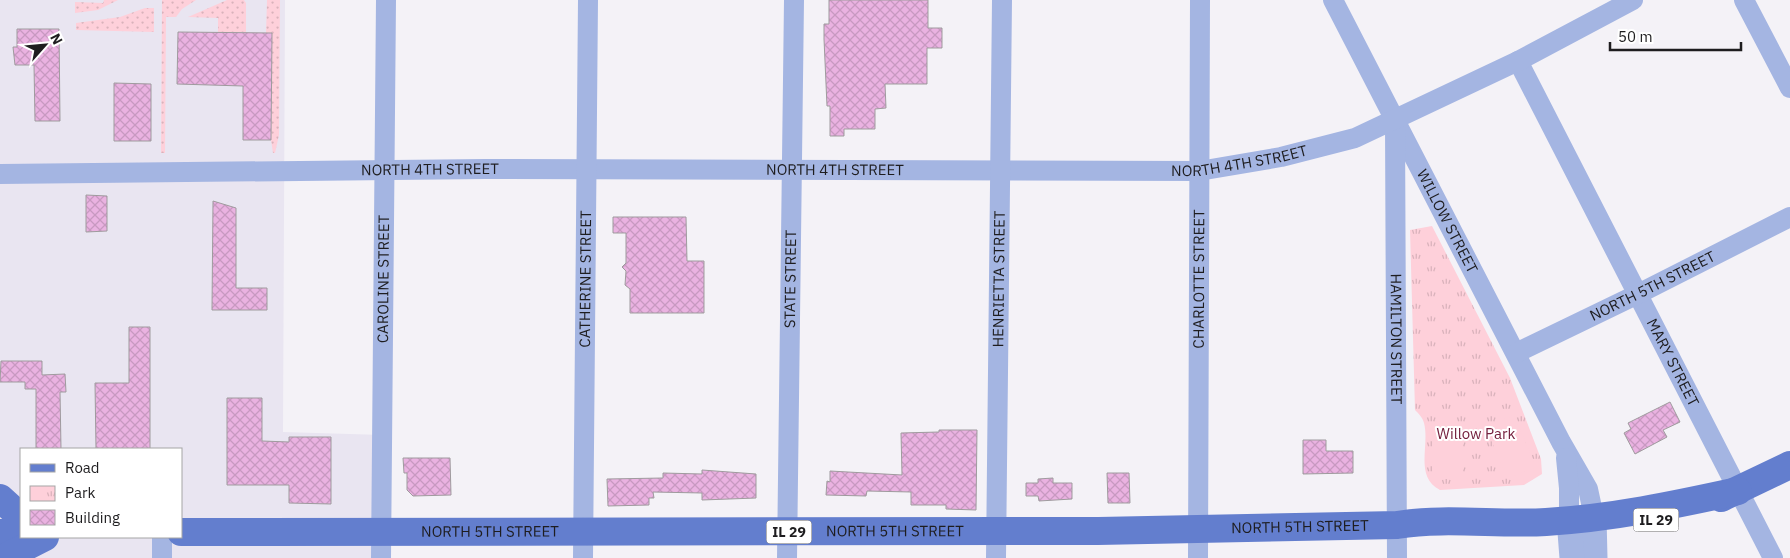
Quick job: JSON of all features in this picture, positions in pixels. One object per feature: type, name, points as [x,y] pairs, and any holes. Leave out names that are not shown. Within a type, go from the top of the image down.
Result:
[{"type":"main road","name":"IL 29","points":[[1738,491],[1790,465]]},
{"type":"main road","name":"NORTH 5TH STREET","points":[[182,532],[381,545],[787,545],[997,531],[1397,526],[1419,522],[1545,522],[1582,534],[1618,529],[1675,515],[1738,491]]},
{"type":"main road","points":[[0,498],[20,516]]},
{"type":"main road","points":[[0,533],[20,533]]},
{"type":"main road","points":[[4,558],[43,538]]},
{"type":"street","name":"CAROLINE STREET","points":[[381,545],[386,0]]},
{"type":"street","name":"CATHERINE STREET","points":[[583,545],[588,0]]},
{"type":"street","name":"STATE STREET","points":[[787,545],[794,0]]},
{"type":"street","name":"HENRIETTA STREET","points":[[996,558],[1002,0]]},
{"type":"street","name":"CHARLOTTE STREET","points":[[1198,558],[1200,0]]},
{"type":"street","name":"WILLOW STREET","points":[[1333,0],[1561,442],[1582,534]]},
{"type":"street","name":"NORTH 4TH STREET","points":[[0,174],[384,172],[485,169],[586,171],[1199,171],[1234,167],[1335,145],[1395,120],[1518,61],[1633,0]]},
{"type":"street","points":[[1744,0],[1790,88]]},
{"type":"street","name":"MARY STREET","points":[[1518,61],[1773,558]]},
{"type":"street","name":"HAMILTON STREET","points":[[1395,120],[1397,558]]},
{"type":"street","name":"NORTH 5TH STREET","points":[[1516,353],[1790,217]]},
{"type":"street","points":[[162,538],[162,558]]},
{"type":"shaded area","points":[[0,0],[285,0],[283,432],[383,435],[382,558],[0,558]]},
{"type":"green space","points":[[104,0],[118,0],[98,10],[75,13],[75,2],[103,3]]},
{"type":"green space","points":[[162,0],[196,0],[182,9],[176,17],[166,17],[165,153],[161,153]]},
{"type":"green space","points":[[227,0],[244,0],[246,3],[246,32],[218,32],[218,18],[188,17]]},
{"type":"green space","points":[[267,0],[280,0],[279,135],[275,153],[273,153],[271,140],[272,33],[266,33]]},
{"type":"green space","points":[[145,8],[154,8],[154,32],[76,30],[76,23],[120,17]]},
{"type":"green space","name":"Willow Park","points":[[1432,226],[1510,378],[1541,459],[1542,474],[1524,485],[1440,490],[1427,477],[1425,469],[1424,423],[1422,417],[1415,410],[1410,230]]},
{"type":"green space","points":[[1514,415],[1536,467],[1507,479],[1486,427]]},
{"type":"green space","points":[[1462,423],[1463,479],[1433,479],[1432,424]]},
{"type":"building","points":[[829,0],[928,0],[928,28],[942,28],[942,48],[927,48],[927,84],[885,84],[886,108],[875,109],[875,129],[844,129],[844,136],[830,136],[830,106],[827,106],[824,39],[824,24],[829,24]]},
{"type":"building","points":[[17,29],[59,29],[60,121],[35,121],[34,65],[15,65],[13,47],[17,47]]},
{"type":"building","points":[[178,32],[272,33],[271,140],[243,140],[243,86],[177,84]]},
{"type":"building","points":[[114,83],[151,84],[151,141],[114,141]]},
{"type":"building","points":[[86,195],[107,196],[107,231],[86,232]]},
{"type":"building","points":[[213,201],[236,208],[236,288],[267,288],[267,310],[212,310]]},
{"type":"building","points":[[613,217],[686,217],[687,261],[704,261],[704,313],[630,313],[630,289],[625,285],[626,271],[622,267],[626,263],[626,233],[613,233]]},
{"type":"building","points":[[129,327],[150,327],[150,448],[96,448],[95,383],[129,383]]},
{"type":"building","points":[[1,361],[42,361],[42,375],[65,374],[66,392],[60,392],[61,448],[36,448],[36,389],[25,389],[25,382],[0,382]]},
{"type":"building","points":[[227,398],[262,398],[262,441],[289,442],[289,437],[331,437],[331,504],[289,503],[289,485],[227,485]]},
{"type":"building","points":[[1670,402],[1680,422],[1663,430],[1667,437],[1635,454],[1624,433],[1631,429],[1628,423]]},
{"type":"building","points":[[939,430],[977,430],[976,510],[946,509],[946,505],[911,505],[911,492],[867,491],[866,496],[826,495],[827,481],[830,482],[830,471],[902,475],[901,433],[939,432]]},
{"type":"building","points":[[1303,440],[1326,440],[1326,451],[1353,451],[1353,473],[1303,474]]},
{"type":"building","points":[[403,458],[450,458],[451,495],[413,496],[407,490],[407,473],[404,473]]},
{"type":"building","points":[[702,470],[756,474],[756,498],[702,500],[702,493],[653,492],[654,498],[649,498],[649,505],[608,506],[607,479],[663,478],[663,473],[702,474]]},
{"type":"building","points":[[1107,473],[1129,473],[1130,503],[1108,503]]},
{"type":"building","points":[[1053,478],[1053,483],[1072,483],[1072,499],[1039,501],[1038,496],[1026,496],[1026,483],[1038,483],[1038,479]]}]
